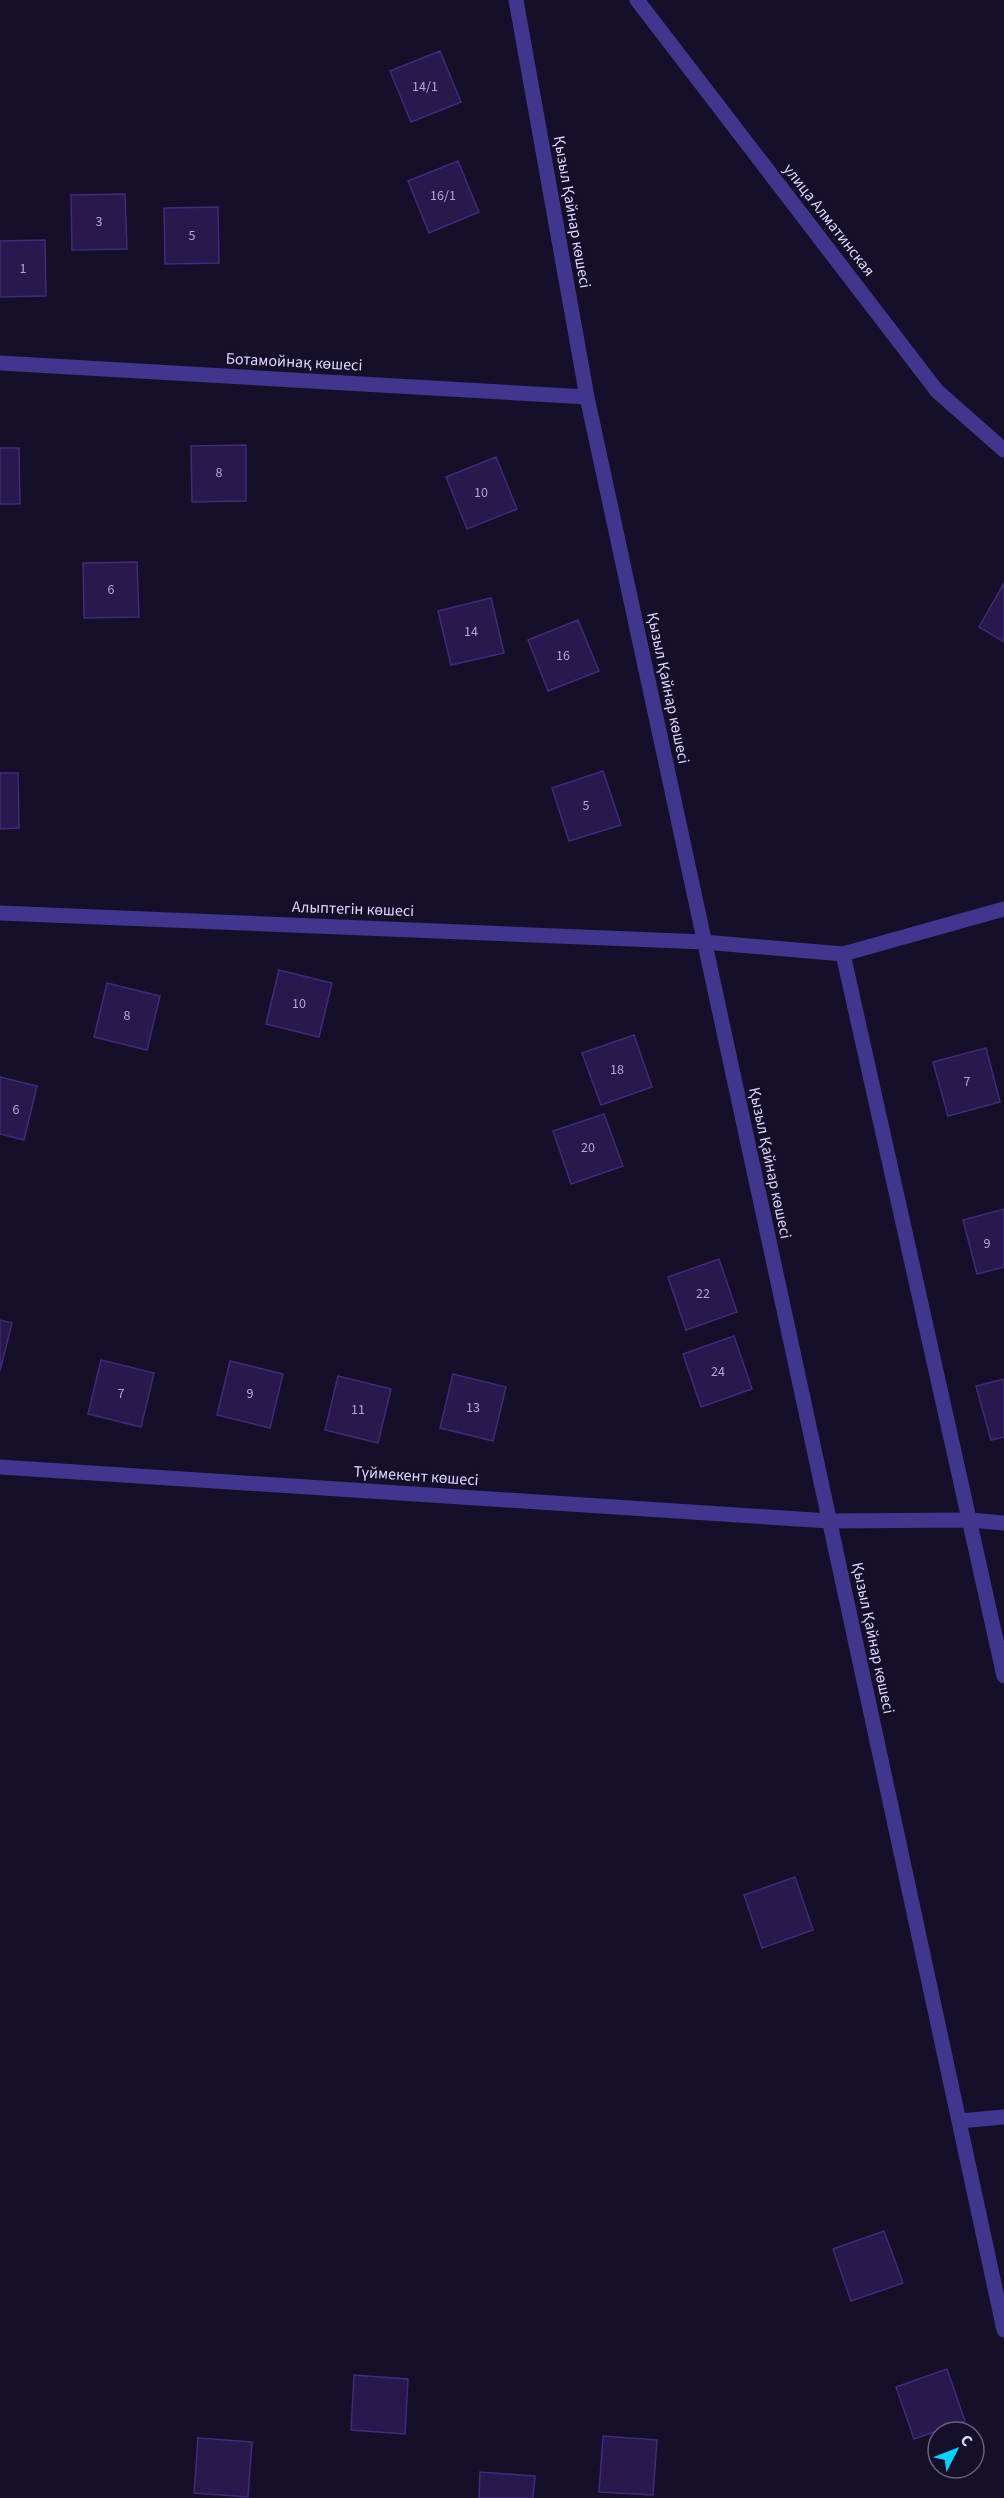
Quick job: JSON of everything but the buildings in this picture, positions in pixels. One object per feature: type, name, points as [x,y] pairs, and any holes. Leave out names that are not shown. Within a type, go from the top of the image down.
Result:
[{"type":"street","name":"Қызыл Қайнар көшесі","points":[[516,0],[587,397],[1004,2330]]},
{"type":"street","name":"улица Алматинская","points":[[637,0],[938,391],[1004,450]]},
{"type":"street","name":"Ботамойнақ көшесі","points":[[0,363],[587,397]]},
{"type":"street","points":[[1004,909],[843,954],[1004,1676]]},
{"type":"street","name":"Алыптегін көшесі","points":[[0,913],[704,942],[843,954]]},
{"type":"street","name":"Түймекент көшесі","points":[[0,1467],[829,1521],[970,1520],[1004,1523]]},
{"type":"street","points":[[959,2121],[1004,2117]]}]
